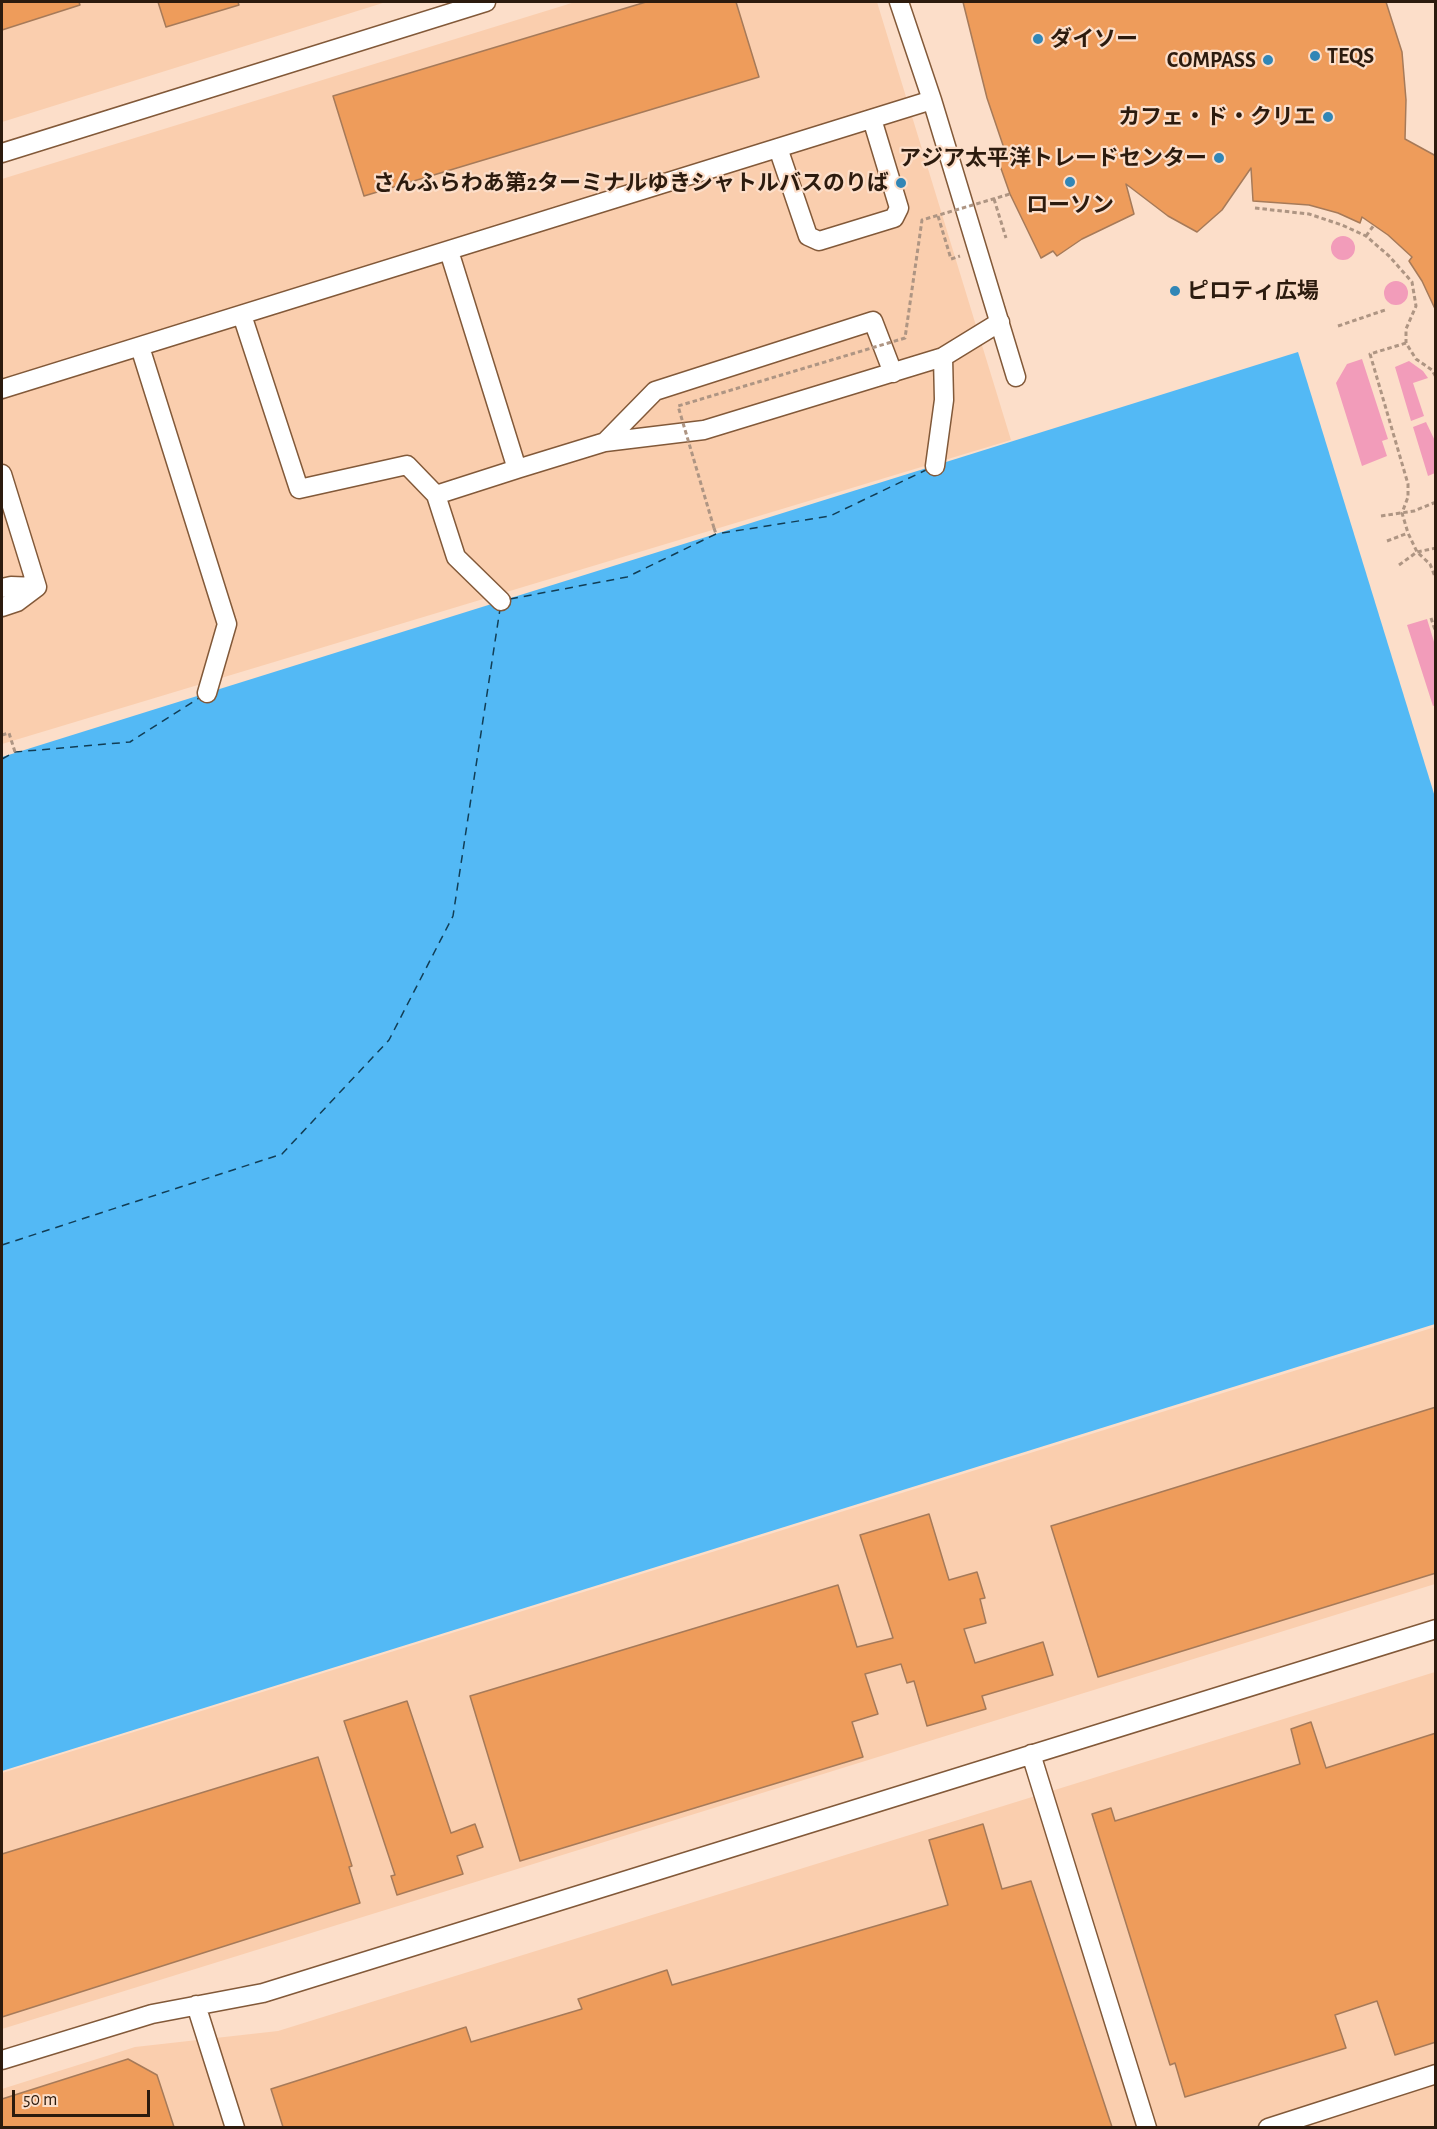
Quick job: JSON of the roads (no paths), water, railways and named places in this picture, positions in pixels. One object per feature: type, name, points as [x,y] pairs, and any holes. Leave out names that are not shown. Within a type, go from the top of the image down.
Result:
[{"type":"street","points":[[2,153],[486,2]]},
{"type":"street","points":[[899,2],[932,100],[1016,377]]},
{"type":"street","points":[[2,389],[932,100]]},
{"type":"street","points":[[778,148],[808,236],[819,241],[894,218],[899,208],[872,119]]},
{"type":"street","points":[[449,251],[517,469]]},
{"type":"street","points":[[242,315],[299,489],[406,465],[436,495],[456,557],[501,601]]},
{"type":"street","points":[[605,442],[655,391],[873,321],[893,373]]},
{"type":"street","points":[[436,495],[605,442],[704,430],[893,373],[943,357],[1000,322]]},
{"type":"street","points":[[140,347],[227,624],[207,693]]},
{"type":"street","points":[[935,466],[944,400],[943,357]]},
{"type":"street","points":[[2,474],[37,586]]},
{"type":"street","points":[[2,588],[11,585],[37,586]]},
{"type":"street","points":[[2,607],[17,602],[37,586]]},
{"type":"street","points":[[2,2060],[152,2014],[263,1994],[1436,1629]]},
{"type":"street","points":[[1031,1754],[1147,2127]]},
{"type":"street","points":[[196,2005],[235,2127]]},
{"type":"street","points":[[1268,2127],[1436,2074]]},
{"type":"water","points":[[1298,352],[1435,797],[1435,1324],[2,1771],[2,757]]},
{"type":"place","name":"ダイソー","points":[[1038,39]]},
{"type":"place","name":"TEQS","points":[[1315,56]]},
{"type":"place","name":"COMPASS","points":[[1268,60]]},
{"type":"place","name":"カフェ・ド・クリエ","points":[[1328,117]]},
{"type":"place","name":"アジア太平洋トレードセンター","points":[[1219,158]]},
{"type":"place","name":"ローソン","points":[[1070,182]]},
{"type":"place","name":"さんふらわあ第2ターミナルゆきシャトルバスのりば","points":[[901,183]]},
{"type":"place","name":"ピロティ広場","points":[[1175,291]]}]
